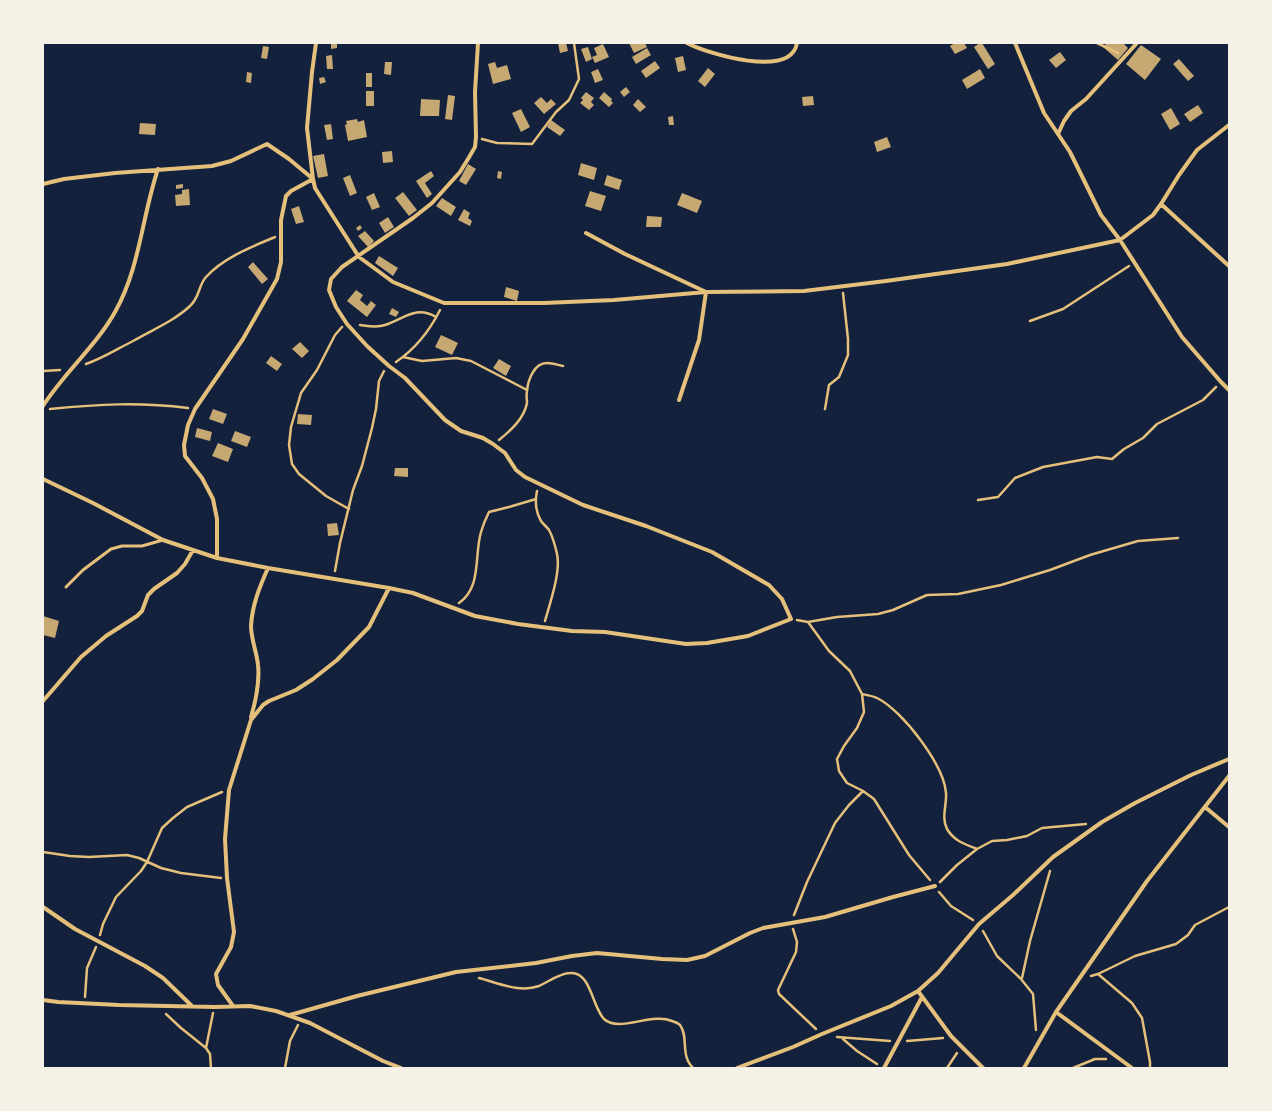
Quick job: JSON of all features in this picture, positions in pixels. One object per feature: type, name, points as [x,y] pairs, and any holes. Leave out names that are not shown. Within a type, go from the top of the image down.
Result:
[{"type":"street","points":[[316,43],[307,128],[313,179],[316,188],[322,200],[359,257],[393,282],[444,303],[560,302],[614,300],[706,292],[804,291],[1007,264],[1120,240],[1147,220],[1161,204],[1197,150],[1229,125]]},
{"type":"street","points":[[43,479],[61,489],[93,503],[163,540],[217,558],[413,593],[475,616],[518,624],[572,631],[604,632],[686,644],[707,643],[748,636],[791,619],[782,599],[769,585],[712,552],[646,526],[583,505],[538,484],[516,470],[505,453],[493,444],[483,438],[461,431],[445,420],[405,378],[367,346],[347,324],[336,307],[328,290],[331,279],[342,267],[359,257],[432,203],[460,172],[474,147],[476,137],[475,92],[478,43]]},
{"type":"street","points":[[687,43],[696,48],[761,62],[777,62],[790,56],[797,47],[797,43]]},
{"type":"street","points":[[1015,43],[1044,113],[1081,172],[1088,190],[1101,215],[1120,240],[1182,337],[1220,382],[1229,390]]},
{"type":"street","points":[[1058,134],[1071,111],[1086,99],[1137,43]]},
{"type":"street","points":[[43,184],[64,179],[89,176],[158,169],[212,166],[231,161],[267,144],[289,159],[313,179]]},
{"type":"street","points":[[43,406],[53,390],[99,335],[115,312],[127,287],[158,169]]},
{"type":"street","points":[[217,558],[217,519],[213,499],[202,478],[185,456],[184,445],[187,432],[195,409],[243,339],[277,280],[281,262],[281,220],[286,196],[291,191],[313,179]]},
{"type":"street","points":[[1161,204],[1229,266]]},
{"type":"street","points":[[586,233],[624,254],[706,292]]},
{"type":"street","points":[[680,400],[698,340],[706,292]]},
{"type":"street","points":[[43,701],[81,657],[106,636],[137,616],[142,611],[148,595],[154,588],[177,573],[193,550]]},
{"type":"street","points":[[233,1006],[218,985],[216,974],[231,947],[234,932],[227,878],[225,840],[229,790],[251,720],[257,695],[258,665],[251,627],[254,604],[268,568]]},
{"type":"street","points":[[251,720],[263,705],[296,690],[314,679],[337,660],[369,627],[389,588]]},
{"type":"street","points":[[737,1068],[793,1047],[891,1006],[918,991],[938,973],[979,924],[1013,895],[1053,857],[1102,822],[1135,803],[1170,785],[1229,759]]},
{"type":"street","points":[[1024,1068],[1056,1012],[1147,881],[1229,776]]},
{"type":"street","points":[[1205,807],[1229,827]]},
{"type":"street","points":[[290,1015],[357,996],[456,972],[536,963],[572,956],[597,954],[687,960],[705,956],[763,928],[832,916],[935,886]]},
{"type":"street","points":[[43,907],[75,929],[145,966],[163,978],[192,1006]]},
{"type":"street","points":[[918,991],[951,1036],[983,1068]]},
{"type":"street","points":[[883,1068],[922,997]]},
{"type":"street","points":[[43,1000],[58,1002],[158,1006],[250,1006],[301,1019],[383,1061],[401,1068]]},
{"type":"street","points":[[1056,1012],[1132,1068]]},
{"type":"lane","points":[[66,587],[83,570],[111,549],[122,546],[142,546],[163,540]]},
{"type":"path","points":[[476,137],[497,143],[532,144],[556,112],[569,100],[579,79],[574,43]]},
{"type":"path","points":[[1097,43],[1125,56]]},
{"type":"path","points":[[43,371],[70,370],[94,361],[175,318],[191,306],[197,299],[206,277],[216,268],[256,245],[281,235]]},
{"type":"path","points":[[1030,321],[1063,309],[1134,263]]},
{"type":"path","points":[[825,409],[829,385],[839,377],[848,355],[848,339],[842,286]]},
{"type":"path","points":[[334,578],[340,543],[372,428],[376,410],[379,380],[383,372],[403,357],[426,332],[444,303]]},
{"type":"path","points":[[349,508],[326,496],[298,474],[292,464],[289,446],[291,427],[301,393],[317,370],[335,335],[347,324],[372,327],[384,326],[408,315],[419,312],[429,312],[436,317]]},
{"type":"path","points":[[403,357],[422,361],[456,358],[471,361],[527,390]]},
{"type":"path","points":[[493,444],[510,430],[522,417],[527,404],[527,390],[531,376],[537,366],[546,363],[563,366]]},
{"type":"path","points":[[978,500],[998,497],[1015,478],[1043,467],[1097,457],[1112,459],[1124,449],[1143,438],[1157,424],[1203,400],[1220,382]]},
{"type":"path","points":[[43,410],[132,403],[195,409]]},
{"type":"path","points":[[538,484],[536,510],[553,538],[558,555],[556,575],[543,627]]},
{"type":"path","points":[[452,608],[464,600],[470,592],[474,582],[480,533],[489,512],[536,499]]},
{"type":"path","points":[[791,619],[808,622],[837,617],[878,614],[893,610],[927,595],[958,594],[1001,585],[1050,570],[1090,555],[1138,541],[1178,538]]},
{"type":"path","points":[[808,622],[830,651],[850,671],[862,694],[864,712],[857,728],[837,759],[839,770],[847,783],[863,790],[874,799],[909,855],[951,906],[979,924],[998,956],[1021,979],[1033,994],[1037,1035]]},
{"type":"path","points":[[862,694],[877,698],[893,709],[931,754],[940,771],[946,793],[944,822],[948,830],[957,841],[977,849]]},
{"type":"path","points":[[85,1003],[87,968],[98,942],[103,924],[116,897],[141,871],[147,862],[162,828],[187,807],[218,793],[229,790]]},
{"type":"path","points":[[863,790],[848,804],[835,822],[807,882],[791,924],[797,942],[796,952],[778,990],[779,994],[822,1034],[843,1039],[898,1041],[938,1039],[951,1036]]},
{"type":"path","points":[[935,886],[957,865],[977,849],[992,842],[1027,836],[1042,828],[1102,822]]},
{"type":"path","points":[[43,852],[89,858],[127,855],[139,858],[161,868],[181,873],[227,878]]},
{"type":"path","points":[[1021,979],[1053,857]]},
{"type":"path","points":[[1084,978],[1098,974],[1135,956],[1176,944],[1188,935],[1195,925],[1229,907]]},
{"type":"path","points":[[474,976],[521,989],[537,986],[570,972],[580,975],[585,979],[598,1009],[605,1020],[618,1024],[648,1019],[666,1018],[679,1024],[684,1032],[685,1050],[688,1060],[693,1068]]},
{"type":"path","points":[[1098,974],[1132,1003],[1142,1018],[1150,1068]]},
{"type":"path","points":[[158,1006],[181,1028],[206,1048],[210,1054],[211,1068]]},
{"type":"path","points":[[206,1048],[215,1007]]},
{"type":"path","points":[[285,1068],[284,1064],[290,1041],[301,1019]]},
{"type":"path","points":[[843,1039],[883,1068]]},
{"type":"path","points":[[948,1068],[961,1047]]},
{"type":"path","points":[[1073,1068],[1095,1059],[1121,1059]]},
{"type":"building","points":[[331,43],[337,43],[337,48],[331,49]]},
{"type":"building","points":[[558,43],[566,43],[568,51],[560,53]]},
{"type":"building","points":[[629,43],[645,43],[647,47],[634,53]]},
{"type":"building","points":[[955,43],[964,43],[967,48],[955,54],[950,46]]},
{"type":"building","points":[[982,43],[995,64],[988,69],[974,47]]},
{"type":"building","points":[[1107,43],[1123,43],[1128,48],[1118,60],[1103,47]]},
{"type":"building","points":[[603,44],[609,57],[595,63],[592,57],[597,55],[594,48]]},
{"type":"building","points":[[1141,45],[1161,59],[1145,80],[1126,64]]},
{"type":"building","points":[[263,46],[269,47],[267,59],[261,58]]},
{"type":"building","points":[[588,47],[592,59],[586,62],[581,49]]},
{"type":"building","points":[[647,48],[651,55],[636,64],[632,57]]},
{"type":"building","points":[[1060,52],[1066,60],[1056,68],[1049,60]]},
{"type":"building","points":[[332,55],[333,69],[327,69],[326,56]]},
{"type":"building","points":[[683,56],[686,70],[678,72],[675,58]]},
{"type":"building","points":[[1179,59],[1194,76],[1188,81],[1173,64]]},
{"type":"building","points":[[655,61],[660,68],[646,78],[641,71]]},
{"type":"building","points":[[385,62],[392,62],[391,75],[384,74]]},
{"type":"building","points":[[495,62],[497,68],[507,65],[511,79],[493,84],[488,64]]},
{"type":"building","points":[[708,68],[715,74],[705,87],[698,81]]},
{"type":"building","points":[[598,69],[603,80],[595,83],[591,72]]},
{"type":"building","points":[[980,69],[985,78],[967,89],[962,80]]},
{"type":"building","points":[[247,72],[252,73],[251,83],[246,82]]},
{"type":"building","points":[[366,73],[372,73],[372,87],[366,87]]},
{"type":"building","points":[[324,77],[326,82],[320,84],[319,78]]},
{"type":"building","points":[[626,87],[630,92],[624,97],[620,92]]},
{"type":"building","points":[[366,91],[374,91],[374,106],[366,106]]},
{"type":"building","points":[[586,92],[594,98],[591,102],[594,105],[589,110],[580,103],[583,100],[581,98]]},
{"type":"building","points":[[604,92],[612,99],[611,101],[613,103],[609,107],[599,98]]},
{"type":"building","points":[[448,95],[455,96],[452,120],[445,119]]},
{"type":"building","points":[[813,96],[814,105],[803,106],[802,97]]},
{"type":"building","points":[[541,97],[547,103],[551,99],[556,104],[544,114],[534,103]]},
{"type":"building","points":[[421,99],[440,100],[439,116],[420,116]]},
{"type":"building","points":[[638,99],[646,107],[640,112],[633,105]]},
{"type":"building","points":[[1198,105],[1203,113],[1190,122],[1184,114]]},
{"type":"building","points":[[1171,108],[1180,124],[1170,130],[1161,114]]},
{"type":"building","points":[[521,109],[530,127],[521,132],[512,113]]},
{"type":"building","points":[[673,116],[674,125],[669,125],[668,117]]},
{"type":"building","points":[[357,119],[358,122],[364,120],[367,137],[348,141],[345,125],[347,124],[346,121]]},
{"type":"building","points":[[551,120],[565,130],[560,136],[547,127]]},
{"type":"building","points":[[140,123],[156,124],[155,135],[139,134]]},
{"type":"building","points":[[331,124],[333,139],[327,140],[324,125]]},
{"type":"building","points":[[887,137],[891,147],[877,152],[874,142]]},
{"type":"building","points":[[392,151],[393,162],[383,163],[382,152]]},
{"type":"building","points":[[324,154],[328,176],[318,178],[313,156]]},
{"type":"building","points":[[581,163],[597,168],[594,180],[578,175]]},
{"type":"building","points":[[468,164],[476,169],[466,185],[459,181]]},
{"type":"building","points":[[431,171],[434,176],[425,183],[432,194],[427,198],[416,181]]},
{"type":"building","points":[[498,171],[502,172],[501,179],[497,178]]},
{"type":"building","points":[[350,175],[357,193],[350,196],[343,178]]},
{"type":"building","points":[[607,175],[622,180],[619,190],[604,185]]},
{"type":"building","points":[[183,184],[183,188],[176,189],[176,185]]},
{"type":"building","points":[[189,189],[190,205],[176,206],[175,195],[182,194],[182,190]]},
{"type":"building","points":[[590,191],[606,196],[601,211],[585,206]]},
{"type":"building","points":[[403,192],[417,210],[409,216],[395,198]]},
{"type":"building","points":[[374,193],[380,207],[372,210],[366,197]]},
{"type":"building","points":[[682,193],[702,201],[697,213],[677,205]]},
{"type":"building","points":[[442,198],[456,207],[451,216],[436,206]]},
{"type":"building","points":[[299,206],[304,222],[296,224],[291,209]]},
{"type":"building","points":[[464,209],[470,213],[468,218],[472,221],[470,226],[458,220]]},
{"type":"building","points":[[647,216],[662,217],[661,227],[646,227]]},
{"type":"building","points":[[388,217],[394,227],[385,233],[379,223]]},
{"type":"building","points":[[360,225],[362,228],[358,231],[356,228]]},
{"type":"building","points":[[365,231],[374,241],[368,247],[358,236]]},
{"type":"building","points":[[379,256],[398,268],[393,276],[375,263]]},
{"type":"building","points":[[253,262],[268,279],[262,284],[248,267]]},
{"type":"building","points":[[506,287],[519,291],[517,301],[504,297]]},
{"type":"building","points":[[356,290],[363,295],[360,300],[367,306],[371,301],[376,305],[367,317],[347,301]]},
{"type":"building","points":[[392,308],[399,312],[396,317],[389,314]]},
{"type":"building","points":[[441,335],[458,343],[452,355],[435,347]]},
{"type":"building","points":[[300,342],[309,351],[302,358],[292,349]]},
{"type":"building","points":[[271,356],[282,364],[277,371],[266,363]]},
{"type":"building","points":[[499,359],[511,366],[506,376],[493,368]]},
{"type":"building","points":[[213,409],[227,414],[223,424],[209,419]]},
{"type":"building","points":[[298,414],[312,415],[311,425],[297,424]]},
{"type":"building","points":[[197,428],[212,432],[210,441],[195,437]]},
{"type":"building","points":[[235,431],[251,437],[247,447],[231,441]]},
{"type":"building","points":[[218,443],[233,449],[228,462],[212,456]]},
{"type":"building","points":[[395,468],[408,468],[408,477],[394,476]]},
{"type":"building","points":[[337,523],[339,535],[328,536],[327,524]]},
{"type":"building","points":[[43,616],[59,621],[55,638],[43,635]]}]
